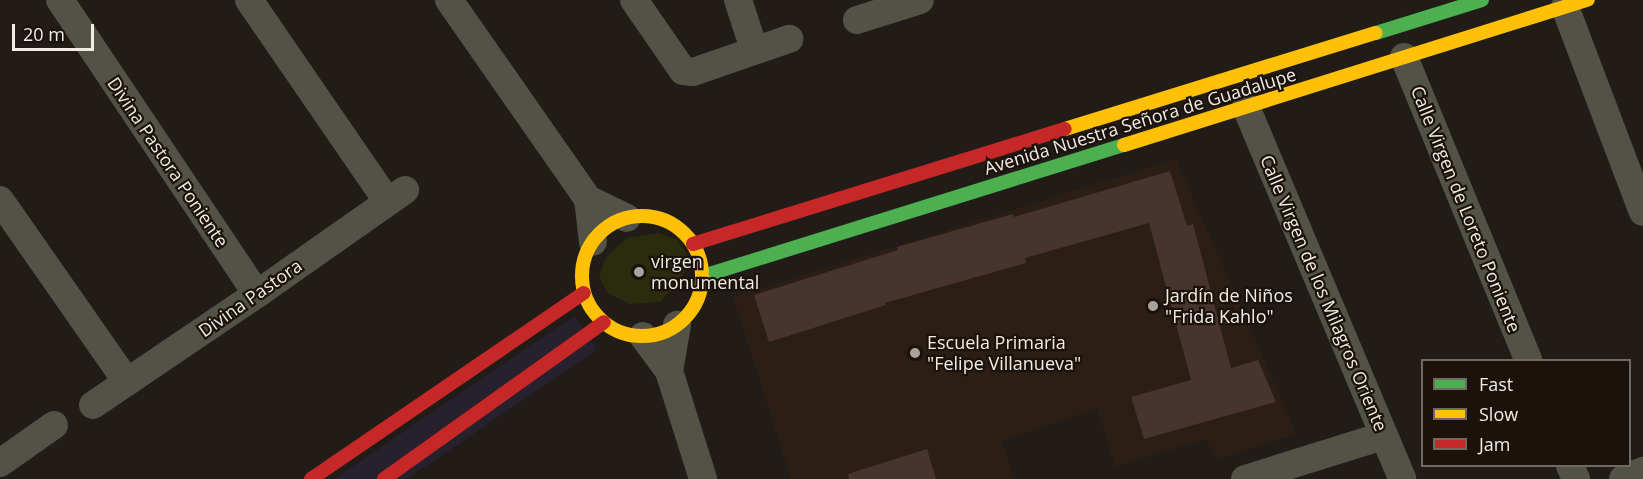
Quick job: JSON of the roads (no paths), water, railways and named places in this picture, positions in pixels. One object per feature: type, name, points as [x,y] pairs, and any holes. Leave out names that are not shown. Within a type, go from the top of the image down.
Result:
[{"type":"street","name":"Divina Pastora Poniente","points":[[60,0],[257,294]]},
{"type":"street","name":"Divina Pastora","points":[[93,405],[257,294],[396,195],[249,0]]},
{"type":"street","points":[[449,0],[588,199],[593,242]]},
{"type":"street","points":[[634,0],[683,71],[693,72],[754,49],[789,39]]},
{"type":"street","points":[[738,0],[754,49]]},
{"type":"street","name":"Avenida Nuestra Señora de Guadalupe","points":[[693,244],[1482,0]]},
{"type":"street","points":[[857,20],[910,2]]},
{"type":"street","points":[[1576,4],[1643,212]]},
{"type":"street","name":"Avenida Nuestra Señora de Guadalupe","points":[[703,276],[1576,4]]},
{"type":"street","name":"Calle Virgen de Loreto Poniente","points":[[1404,57],[1528,359]]},
{"type":"street","name":"Calle Virgen de los Milagros Oriente","points":[[1246,106],[1402,479]]},
{"type":"street","points":[[588,199],[627,218]]},
{"type":"street","points":[[0,200],[127,382]]},
{"type":"street","points":[[645,216],[664,220],[681,230],[693,244],[700,259],[703,276],[700,294],[691,311],[678,325],[661,333],[643,336],[622,332],[604,322],[591,309],[584,292],[582,275],[585,258],[593,242],[608,227],[627,218],[645,216]]},
{"type":"street","points":[[311,479],[584,292]]},
{"type":"street","points":[[384,479],[604,322]]},
{"type":"street","points":[[669,371],[678,325]]},
{"type":"street","points":[[643,336],[669,371],[703,479]]},
{"type":"street","points":[[0,463],[54,425]]},
{"type":"street","points":[[1245,479],[1383,436]]},
{"type":"street","points":[[1623,479],[1643,471]]},
{"type":"place","name":"virgen monumental","points":[[639,272]]},
{"type":"place","name":"Jardín de Niños \"Frida Kahlo\"","points":[[1153,306]]},
{"type":"place","name":"Escuela Primaria \"Felipe Villanueva\"","points":[[915,353]]}]
